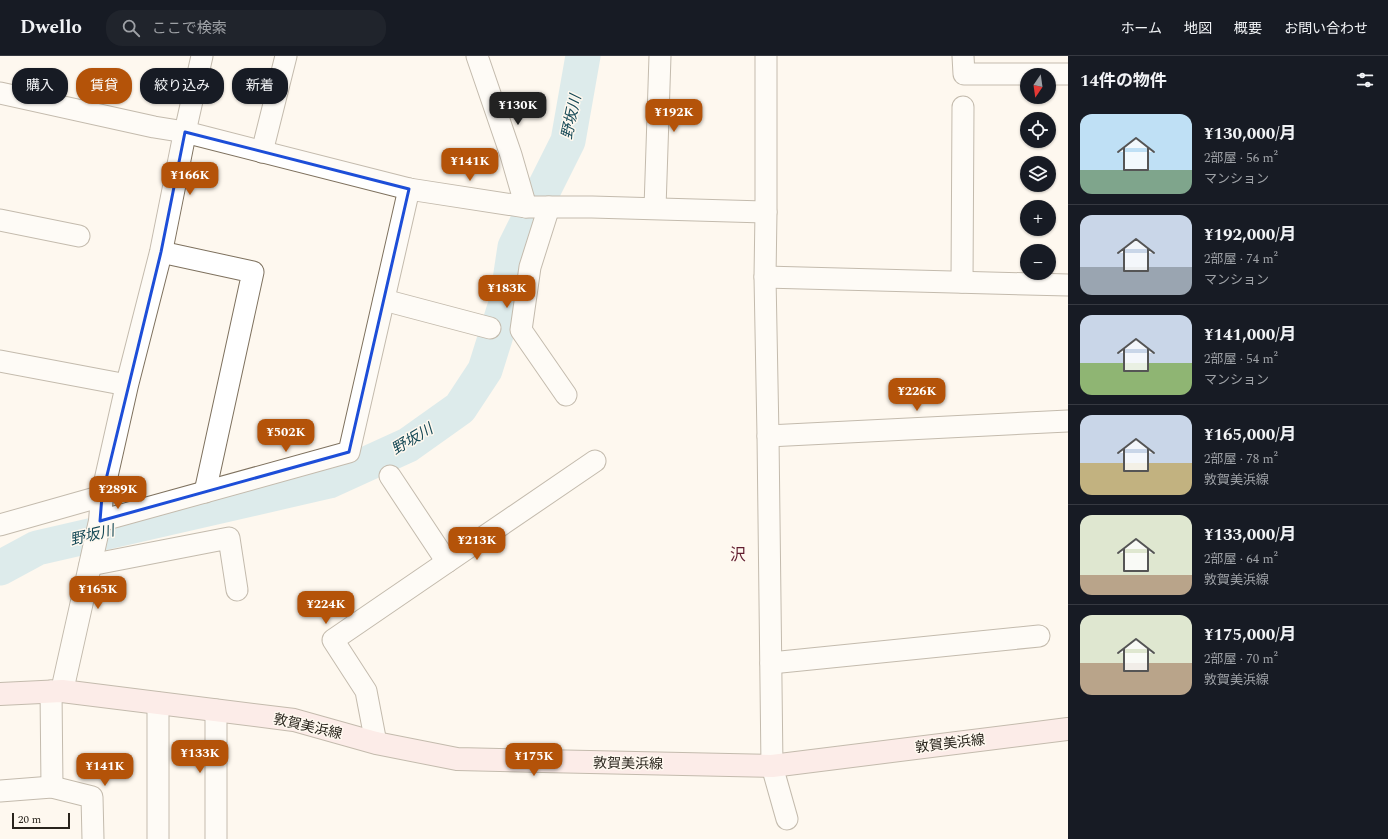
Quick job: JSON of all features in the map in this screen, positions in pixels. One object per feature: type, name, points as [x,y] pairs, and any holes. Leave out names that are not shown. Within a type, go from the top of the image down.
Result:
[{"type":"main road","name":"敦賀美浜線","points":[[0,694],[57,691],[294,720],[376,743],[456,759],[772,766],[1068,729]]},
{"type":"street","points":[[52,787],[57,691],[90,565],[100,521],[102,496],[127,385],[161,252],[202,56]]},
{"type":"street","points":[[262,152],[286,56]]},
{"type":"street","points":[[477,56],[511,156],[526,208]]},
{"type":"street","points":[[655,208],[660,56]]},
{"type":"street","points":[[766,56],[765,277],[772,766],[787,819]]},
{"type":"street","points":[[963,56],[964,74],[1068,74]]},
{"type":"street","points":[[0,93],[154,127],[185,132],[408,189],[526,208],[655,208],[766,212]]},
{"type":"street","points":[[962,282],[963,107]]},
{"type":"street","points":[[100,521],[349,452],[408,189]]},
{"type":"street","points":[[549,207],[530,267],[521,330],[566,395]]},
{"type":"street","points":[[0,220],[79,236]]},
{"type":"street","points":[[161,252],[253,272],[205,492]]},
{"type":"street","points":[[765,277],[1068,285]]},
{"type":"street","points":[[384,300],[490,328]]},
{"type":"street","points":[[0,361],[127,385]]},
{"type":"street","points":[[768,436],[1068,421]]},
{"type":"street","points":[[376,743],[366,691],[333,640],[595,461]]},
{"type":"street","points":[[390,476],[447,562]]},
{"type":"street","points":[[0,525],[102,496]]},
{"type":"street","points":[[90,565],[229,538],[237,590]]},
{"type":"street","points":[[771,663],[1039,636]]},
{"type":"street","points":[[158,703],[158,839]]},
{"type":"street","points":[[216,710],[216,839]]},
{"type":"street","points":[[0,791],[52,787],[92,798],[92,839]]},
{"type":"highlighted area","points":[[185,132],[409,189],[349,452],[100,521],[102,496],[161,252]]},
{"type":"waterway","name":"野坂川","points":[[0,568],[37,548],[329,481],[408,445],[460,408],[485,370],[507,300],[515,247],[568,141],[583,56]]},
{"type":"district","name":"沢","points":[[738,554]]}]
